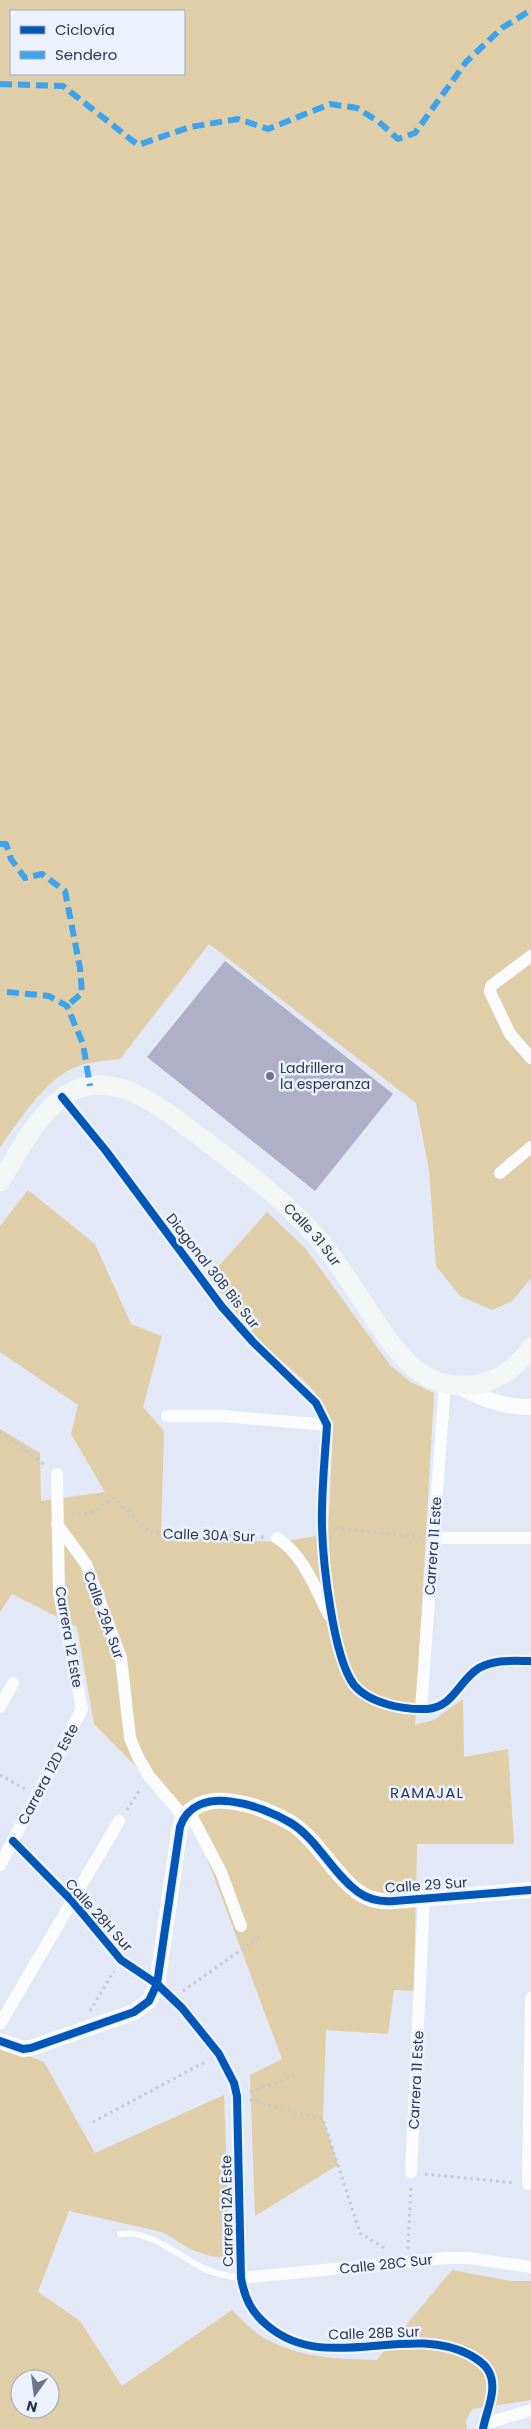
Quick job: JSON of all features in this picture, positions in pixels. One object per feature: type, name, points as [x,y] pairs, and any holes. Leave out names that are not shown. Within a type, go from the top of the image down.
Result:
[{"type":"main road","name":"Calle 31 Sur","points":[[62,1097],[90,1086],[107,1086],[134,1094],[164,1110],[244,1171],[298,1217],[336,1261],[401,1357],[421,1374],[451,1384],[470,1385],[494,1379],[516,1365],[531,1347]]},
{"type":"main road","points":[[0,1182],[41,1120],[62,1097]]},
{"type":"street","points":[[529,1052],[510,1034],[490,992],[491,986],[531,956]]},
{"type":"street","name":"Diagonal 30B Bis Sur","points":[[62,1097],[106,1151],[222,1307],[253,1342],[316,1403],[327,1425],[322,1527],[332,1622],[341,1656],[354,1684],[364,1695],[395,1706],[421,1709],[437,1707],[446,1703],[469,1676],[491,1663],[531,1661]]},
{"type":"street","points":[[500,1173],[531,1147]]},
{"type":"street","points":[[451,1384],[500,1405],[531,1407]]},
{"type":"street","name":"Carrera 11 Este","points":[[421,1709],[433,1538],[451,1384]]},
{"type":"street","points":[[167,1416],[222,1416],[327,1425]]},
{"type":"street","name":"Carrera 12 Este","points":[[56,1474],[59,1593],[82,1709]]},
{"type":"street","name":"Calle 29A Sur","points":[[57,1518],[86,1564],[121,1658],[130,1738],[138,1757],[149,1776],[186,1814],[221,1872],[241,1926]]},
{"type":"street","points":[[277,1538],[290,1545],[332,1622]]},
{"type":"street","points":[[433,1538],[531,1538]]},
{"type":"street","points":[[0,1707],[13,1683]]},
{"type":"street","name":"Carrera 12D Este","points":[[0,1865],[82,1709]]},
{"type":"street","name":"Calle 29 Sur","points":[[186,1814],[204,1802],[220,1800],[237,1802],[272,1814],[291,1823],[299,1830],[346,1881],[365,1897],[383,1902],[531,1890]]},
{"type":"street","points":[[0,2041],[23,2049],[134,2012],[149,2001],[157,1984],[178,1836],[186,1814]]},
{"type":"street","points":[[0,2024],[119,1820]]},
{"type":"street","name":"Calle 28H Sur","points":[[13,1841],[72,1902],[121,1960],[157,1984],[172,1998],[219,2054],[234,2083],[237,2096]]},
{"type":"street","name":"Carrera 11 Este","points":[[411,2172],[424,1898]]},
{"type":"street","points":[[528,2184],[531,1998]]},
{"type":"street","name":"Carrera 12A Este","points":[[237,2096],[241,2278],[245,2298],[250,2309],[260,2320]]},
{"type":"street","name":"Calle 28C Sur","points":[[241,2278],[468,2258],[531,2267]]},
{"type":"street","name":"Calle 28B Sur","points":[[260,2320],[288,2339],[306,2345],[334,2348],[427,2343],[464,2352],[478,2359],[488,2370],[491,2382],[491,2401],[483,2426]]},
{"type":"street","points":[[483,2426],[531,2410]]},
{"type":"lane","points":[[120,2234],[131,2233],[146,2237],[204,2268],[221,2275],[241,2278]]},
{"type":"path","points":[[0,1430],[56,1474]]},
{"type":"path","points":[[322,1527],[433,1538]]},
{"type":"path","points":[[0,1775],[37,1795]]},
{"type":"path","points":[[119,1820],[149,1776]]},
{"type":"path","points":[[172,1998],[262,1935]]},
{"type":"path","points":[[77,2032],[121,1960]]},
{"type":"path","points":[[93,2122],[219,2054]]},
{"type":"path","points":[[237,2096],[295,2076]]},
{"type":"path","points":[[237,2096],[323,2119],[360,2233],[408,2262],[411,2172],[528,2184]]},
{"type":"shaded area","points":[[0,0],[531,0],[531,1278],[512,1301],[492,1310],[460,1296],[436,1266],[429,1170],[416,1103],[209,944],[120,1059],[84,1064],[70,1069],[46,1088],[0,1147]]},
{"type":"shaded area","points":[[28,1190],[95,1244],[131,1324],[162,1336],[143,1407],[164,1431],[161,1537],[280,1542],[328,1534],[333,1432],[323,1404],[306,1383],[265,1346],[209,1277],[267,1212],[306,1249],[390,1365],[409,1381],[434,1393],[415,1725],[434,1720],[463,1699],[464,1757],[508,1749],[514,1844],[417,1844],[414,1991],[394,1990],[388,2034],[326,2030],[323,2119],[338,2165],[255,2216],[250,2075],[282,2059],[195,1826],[94,1724],[77,1627],[12,1594],[0,1612],[0,1429],[40,1453],[41,1501],[105,1492],[71,1434],[78,1405],[0,1352],[0,1226]]},
{"type":"shaded area","points":[[0,2044],[44,2062],[95,2153],[224,2095],[230,2258],[210,2256],[192,2250],[162,2232],[69,2211],[38,2292],[80,2321],[122,2386],[232,2310],[258,2334],[272,2342],[300,2353],[330,2358],[377,2360],[452,2270],[512,2281],[531,2281],[531,2400],[472,2409],[466,2421],[467,2429],[0,2429]]},
{"type":"building","name":"Ladrillera la esperanza","points":[[225,961],[393,1094],[315,1191],[147,1057]]},
{"type":"marked path","points":[[0,84],[63,86],[138,145],[190,127],[238,119],[268,129],[330,104],[357,108],[379,122],[398,139],[415,133],[466,62],[502,28],[531,10]]},
{"type":"marked path","points":[[0,844],[6,844],[11,859],[25,878],[42,874],[65,891],[80,968],[82,993],[67,1006]]},
{"type":"marked path","points":[[7,992],[49,996],[67,1006],[83,1044],[90,1086]]},
{"type":"cycle path","points":[[62,1097],[106,1151],[222,1307],[253,1342],[316,1403],[327,1425],[322,1501],[324,1563],[330,1609],[340,1654],[354,1685],[369,1697],[388,1705],[427,1709],[444,1703],[472,1673],[485,1665],[505,1661],[531,1661]]},
{"type":"cycle path","points":[[0,2041],[23,2049],[31,2048],[134,2012],[149,2001],[157,1984],[180,1827],[188,1813],[199,1805],[214,1801],[247,1804],[291,1823],[309,1838],[340,1876],[362,1895],[375,1900],[394,1901],[531,1890]]},
{"type":"cycle path","points":[[13,1841],[72,1901],[121,1960],[157,1984],[182,2008],[219,2054],[234,2083],[237,2096],[241,2278],[247,2299],[257,2316],[268,2326],[291,2340],[315,2347],[341,2348],[420,2343],[446,2346],[470,2355],[484,2365],[491,2377],[491,2400],[483,2429]]},
{"type":"place","name":"Ladrillera la esperanza","points":[[270,1076]]},
{"type":"district","name":"RAMAJAL","points":[[427,1792]]}]
